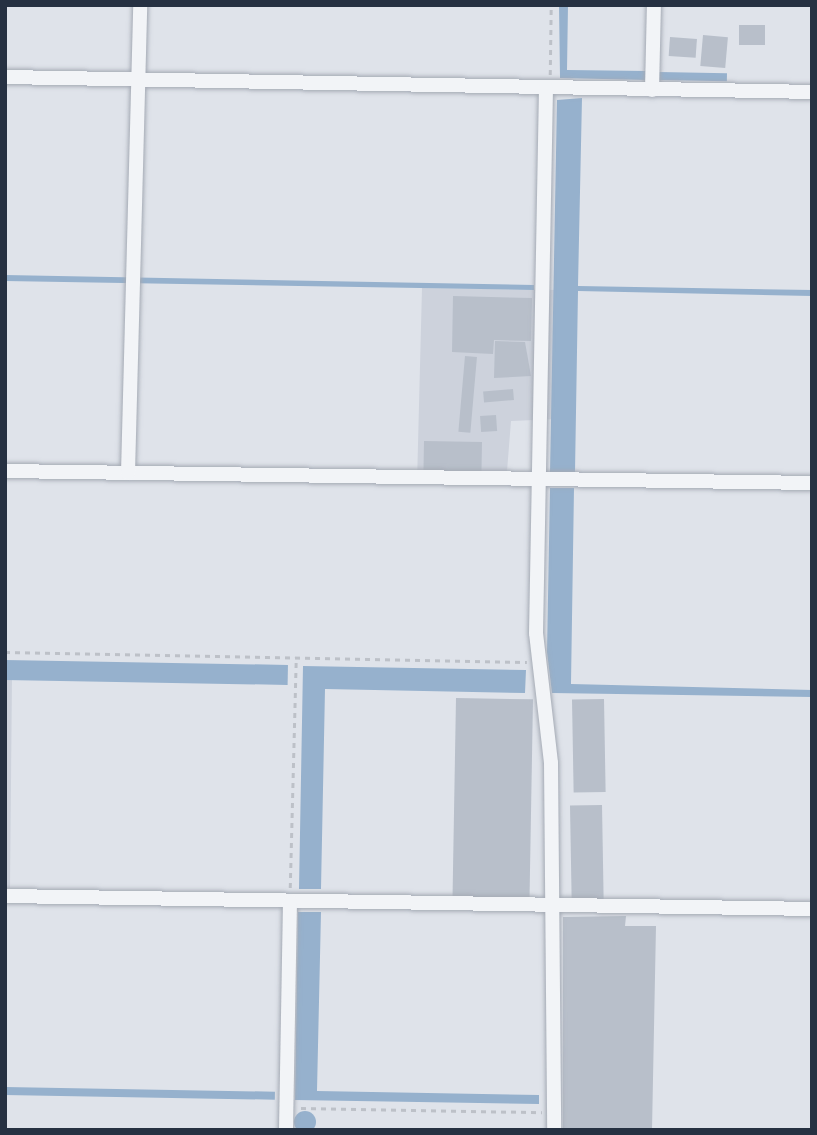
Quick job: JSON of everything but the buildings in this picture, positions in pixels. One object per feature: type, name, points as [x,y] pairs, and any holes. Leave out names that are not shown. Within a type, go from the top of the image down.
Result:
[{"type":"street","points":[[128,473],[136,79],[140,5]]},
{"type":"street","points":[[652,90],[654,5]]},
{"type":"street","points":[[5,77],[812,92]]},
{"type":"street","points":[[546,88],[537,662],[551,763],[554,1130]]},
{"type":"street","points":[[5,471],[812,483]]},
{"type":"street","points":[[5,896],[812,909]]},
{"type":"street","points":[[286,1130],[290,901]]},
{"type":"path","points":[[546,88],[551,5]]},
{"type":"path","points":[[5,652],[537,662]]},
{"type":"path","points":[[290,901],[296,657]]},
{"type":"path","points":[[286,1108],[553,1112]]},
{"type":"shaded area","points":[[422,288],[560,290],[557,419],[511,421],[506,484],[417,483]]},
{"type":"shaded area","points":[[5,676],[12,676],[10,888],[5,888]]},
{"type":"water","points":[[559,5],[568,5],[567,70],[646,71],[646,80],[560,78]]},
{"type":"water","points":[[659,72],[727,73],[727,81],[659,80]]},
{"type":"water","points":[[582,98],[578,286],[812,290],[812,296],[578,291],[575,472],[550,472],[557,100]]},
{"type":"water","points":[[5,275],[534,285],[534,290],[5,281]]},
{"type":"water","points":[[550,488],[574,488],[571,684],[812,690],[812,697],[552,693],[547,652]]},
{"type":"water","points":[[5,660],[288,665],[288,685],[5,680]]},
{"type":"water","points":[[303,666],[526,670],[525,693],[325,689],[321,889],[299,889]]},
{"type":"water","points":[[298,912],[321,912],[317,1091],[539,1095],[539,1104],[295,1100]]},
{"type":"water","points":[[5,1087],[275,1092],[275,1100],[5,1095]]},
{"type":"water","points":[[305,1111],[313,1114],[316,1122],[313,1130],[305,1133],[297,1130],[294,1122],[297,1114]]}]
